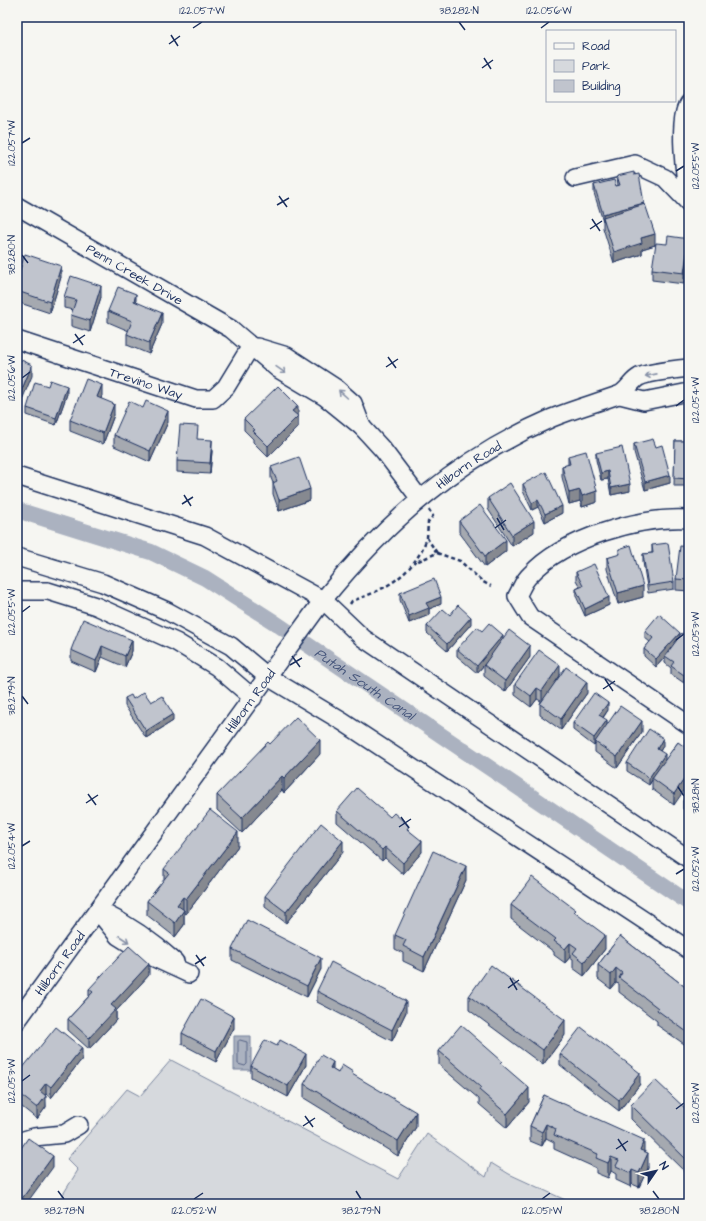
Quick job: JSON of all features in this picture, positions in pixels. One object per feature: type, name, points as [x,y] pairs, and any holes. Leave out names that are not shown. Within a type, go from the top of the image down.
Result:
[{"type":"street","points":[[689,103],[684,114],[683,162],[689,203]]},
{"type":"street","points":[[575,178],[635,164],[665,178],[689,203]]},
{"type":"street","name":"Penn Creek Drive","points":[[17,206],[232,329],[278,369],[325,397],[362,427],[387,455],[420,499]]},
{"type":"street","name":"Trevino Way","points":[[17,340],[196,399],[213,399],[226,387],[251,346]]},
{"type":"street","name":"Penn Creek Drive","points":[[251,346],[287,356],[336,388],[353,403],[362,427]]},
{"type":"street","name":"Penn Creek Drive","points":[[306,368],[325,397]]},
{"type":"street","name":"Hilborn Road","points":[[17,1021],[320,605],[352,565],[377,538],[420,499],[449,476],[485,452],[566,412],[620,395],[638,377],[689,368]]},
{"type":"street","points":[[620,395],[644,401],[689,392]]},
{"type":"street","points":[[17,476],[205,536],[341,617],[363,638],[689,859]]},
{"type":"street","points":[[689,519],[647,521],[596,536],[567,548],[544,562],[529,576],[517,596],[530,617],[689,726]]},
{"type":"street","points":[[17,557],[103,583],[167,611],[231,646],[343,722],[689,950]]},
{"type":"street","points":[[17,590],[48,591],[96,606],[176,642],[217,667],[253,698]]},
{"type":"street","points":[[98,910],[126,924],[157,946],[189,974],[150,956],[118,936],[98,910]]},
{"type":"street","points":[[17,1142],[34,1137],[64,1134],[79,1125]]},
{"type":"path","points":[[416,562],[428,538],[428,522],[433,516],[420,499]]},
{"type":"path","points":[[428,538],[437,553],[460,561],[484,582],[491,586]]},
{"type":"path","points":[[341,617],[352,601],[375,592],[400,577],[416,562],[437,553]]},
{"type":"green space","points":[[171,1060],[398,1179],[427,1134],[486,1177],[491,1163],[509,1174],[574,1204],[57,1204],[78,1170],[67,1159],[127,1089],[140,1096]]},
{"type":"water","points":[[234,1036],[251,1036],[251,1070],[234,1070]]},
{"type":"building","points":[[634,172],[634,175],[639,174],[644,203],[603,214],[594,185],[614,180],[616,186],[620,185],[617,176]]},
{"type":"building","points":[[645,204],[655,234],[641,238],[642,243],[614,252],[603,217]]},
{"type":"building","points":[[668,236],[689,239],[684,273],[652,269],[656,243],[667,244]]},
{"type":"building","points":[[25,254],[61,266],[50,302],[17,291],[17,279]]},
{"type":"building","points":[[71,276],[101,286],[90,321],[71,315],[76,300],[64,297]]},
{"type":"building","points":[[118,287],[136,294],[134,301],[162,313],[149,343],[127,334],[132,321],[108,311]]},
{"type":"building","points":[[17,358],[32,365],[17,401]]},
{"type":"building","points":[[86,379],[102,385],[97,397],[114,404],[103,433],[70,420]]},
{"type":"building","points":[[50,380],[67,386],[56,418],[27,408],[35,382],[48,386]]},
{"type":"building","points":[[278,386],[298,406],[292,411],[298,416],[268,446],[253,431],[255,430],[244,419]]},
{"type":"building","points":[[129,401],[143,408],[146,401],[168,411],[150,451],[114,435]]},
{"type":"building","points":[[180,425],[198,426],[197,439],[212,440],[210,463],[177,461]]},
{"type":"building","points":[[653,439],[656,447],[662,445],[670,475],[645,482],[634,444]]},
{"type":"building","points":[[675,441],[689,441],[689,479],[674,478]]},
{"type":"building","points":[[622,447],[630,484],[611,488],[608,471],[601,473],[596,453]]},
{"type":"building","points":[[586,451],[597,491],[582,496],[580,490],[569,493],[562,466],[570,464],[568,456]]},
{"type":"building","points":[[299,457],[310,489],[279,500],[273,483],[277,481],[271,467]]},
{"type":"building","points":[[546,472],[562,506],[545,514],[538,500],[532,503],[523,484]]},
{"type":"building","points":[[510,483],[534,521],[512,535],[488,498]]},
{"type":"building","points":[[480,505],[506,540],[485,556],[459,521]]},
{"type":"building","points":[[668,543],[674,582],[648,586],[643,554],[653,553],[652,545]]},
{"type":"building","points":[[631,545],[643,586],[618,593],[607,558],[620,554],[619,549]]},
{"type":"building","points":[[680,546],[689,547],[689,580],[676,579]]},
{"type":"building","points":[[594,564],[609,597],[585,609],[576,589],[583,586],[576,572]]},
{"type":"building","points":[[434,579],[441,597],[426,603],[429,608],[409,616],[400,593]]},
{"type":"building","points":[[458,605],[471,617],[447,644],[427,626],[443,609],[450,615]]},
{"type":"building","points":[[659,614],[680,633],[656,659],[644,649],[653,638],[645,631]]},
{"type":"building","points":[[83,619],[132,640],[125,656],[102,646],[96,661],[71,650]]},
{"type":"building","points":[[489,623],[503,635],[477,666],[457,649],[477,627],[482,631]]},
{"type":"building","points":[[509,630],[530,646],[505,681],[484,665]]},
{"type":"building","points":[[682,633],[688,637],[689,636],[689,668],[684,675],[671,666],[674,662],[665,656]]},
{"type":"building","points":[[539,650],[560,665],[542,691],[537,688],[531,696],[515,684]]},
{"type":"building","points":[[566,667],[587,682],[561,719],[540,704]]},
{"type":"building","points":[[144,692],[151,702],[162,696],[173,714],[146,731],[125,698],[131,695],[133,699]]},
{"type":"building","points":[[594,693],[608,703],[599,715],[607,720],[594,738],[573,723]]},
{"type":"building","points":[[620,706],[642,721],[617,757],[595,742]]},
{"type":"building","points":[[296,717],[320,740],[284,778],[282,776],[242,818],[217,795],[268,742],[270,744]]},
{"type":"building","points":[[649,729],[663,738],[657,749],[665,754],[649,778],[627,763]]},
{"type":"building","points":[[678,742],[689,750],[689,772],[674,794],[652,778]]},
{"type":"building","points":[[357,788],[390,817],[394,813],[409,826],[407,829],[422,841],[403,863],[385,847],[382,850],[337,811]]},
{"type":"building","points":[[689,792],[689,806],[683,801]]},
{"type":"building","points":[[210,810],[238,832],[186,899],[183,897],[177,905],[184,910],[175,923],[147,901],[169,873],[164,869]]},
{"type":"building","points":[[321,823],[343,841],[286,912],[265,896]]},
{"type":"building","points":[[433,851],[466,866],[424,957],[403,946],[406,940],[395,935]]},
{"type":"building","points":[[532,877],[576,910],[574,912],[605,935],[584,962],[573,953],[577,948],[570,943],[565,949],[554,941],[556,939],[511,905]]},
{"type":"building","points":[[247,920],[321,958],[307,986],[232,949]]},
{"type":"building","points":[[620,936],[689,990],[689,1029],[687,1032],[657,1010],[658,1008],[619,978],[622,973],[616,968],[611,975],[598,965]]},
{"type":"building","points":[[129,946],[149,964],[111,1005],[116,1009],[89,1038],[68,1019],[93,992],[89,989]]},
{"type":"building","points":[[331,962],[406,1001],[392,1030],[317,991]]},
{"type":"building","points":[[491,965],[565,1020],[543,1050],[469,996]]},
{"type":"building","points":[[201,999],[234,1017],[216,1051],[182,1033]]},
{"type":"building","points":[[461,1025],[502,1061],[500,1063],[529,1088],[507,1114],[479,1090],[481,1087],[439,1051]]},
{"type":"building","points":[[56,1027],[82,1048],[51,1087],[46,1083],[40,1091],[46,1096],[37,1108],[17,1092],[17,1075]]},
{"type":"building","points":[[581,1027],[640,1073],[619,1100],[560,1054]]},
{"type":"building","points":[[265,1040],[277,1046],[280,1040],[306,1054],[288,1086],[251,1066]]},
{"type":"building","points":[[321,1055],[333,1062],[330,1068],[338,1073],[342,1065],[353,1072],[352,1074],[416,1112],[398,1141],[304,1084]]},
{"type":"building","points":[[655,1080],[689,1112],[689,1162],[631,1105]]},
{"type":"building","points":[[544,1095],[644,1140],[640,1150],[648,1153],[639,1173],[632,1170],[631,1173],[616,1166],[619,1160],[611,1157],[608,1163],[596,1158],[598,1154],[554,1135],[556,1129],[546,1124],[542,1132],[530,1126]]},
{"type":"building","points":[[28,1138],[53,1156],[17,1204],[17,1159],[19,1156],[17,1154]]},
{"type":"waterway","name":"Putah South Canal","points":[[17,510],[151,552],[205,578],[274,622],[689,903]]}]
